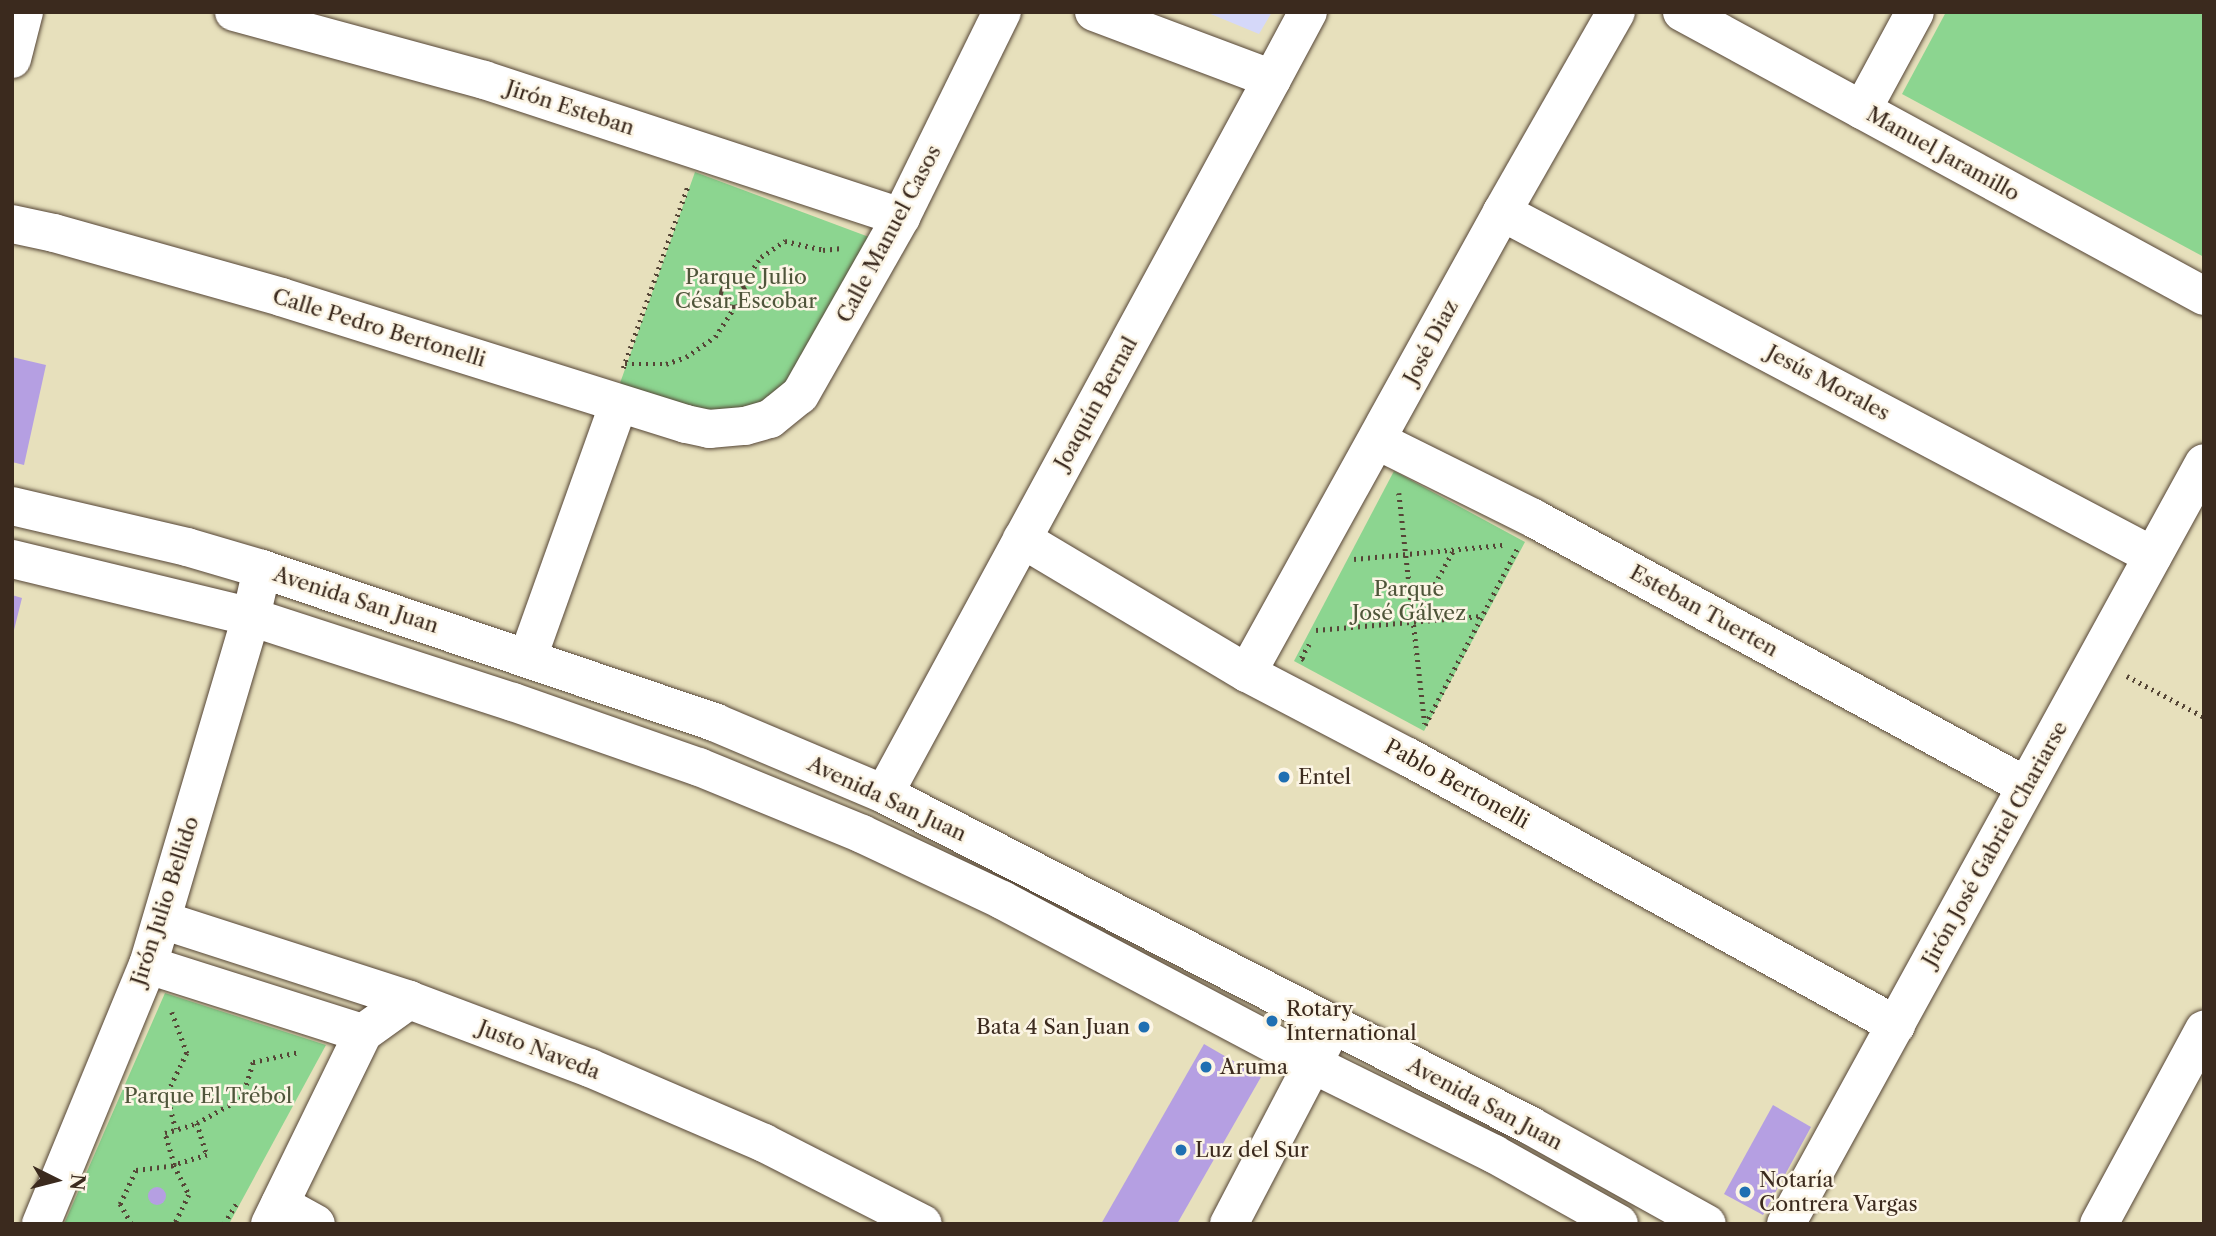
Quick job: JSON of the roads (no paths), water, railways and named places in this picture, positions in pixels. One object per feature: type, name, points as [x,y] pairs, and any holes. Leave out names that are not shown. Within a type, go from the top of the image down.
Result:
[{"type":"street","points":[[12,59],[24,12]]},
{"type":"street","name":"Jirón Esteban","points":[[234,12],[484,80],[901,217]]},
{"type":"street","name":"Calle Manuel Casos","points":[[745,426],[769,419],[800,395],[901,217],[1002,12]]},
{"type":"street","points":[[1094,12],[1272,79]]},
{"type":"street","name":"Joaquín Bernal","points":[[884,794],[1308,12]]},
{"type":"street","name":"José Diaz","points":[[1247,673],[1616,12]]},
{"type":"street","name":"Manuel Jaramillo","points":[[1682,12],[2204,296]]},
{"type":"street","points":[[1862,110],[1915,12]]},
{"type":"street","name":"Jesús Morales","points":[[1502,212],[2153,556]]},
{"type":"street","name":"Calle Pedro Bertonelli","points":[[12,224],[54,233],[293,301],[448,348],[615,404],[709,429],[745,426]]},
{"type":"street","points":[[528,657],[615,404]]},
{"type":"street","name":"Esteban Tuerten","points":[[1378,441],[1533,517],[2026,786]]},
{"type":"street","name":"Jirón José Gabriel Chariarse","points":[[1786,1224],[2204,463]]},
{"type":"street","name":"Avenida San Juan","points":[[12,506],[187,547],[262,569],[528,657],[716,723],[884,794],[1531,1126],[1707,1224]]},
{"type":"street","name":"Pablo Bertonelli","points":[[1022,539],[1247,673],[1417,741],[1896,1025]]},
{"type":"street","name":"Avenida San Juan","points":[[12,559],[251,617],[513,702],[699,767],[862,834],[1002,900],[1312,1064],[1494,1154],[1619,1224]]},
{"type":"street","name":"Jirón Julio Bellido","points":[[41,1224],[148,965],[251,617],[262,569]]},
{"type":"street","name":"Justo Naveda","points":[[162,920],[409,1000],[590,1068],[739,1133],[923,1224]]},
{"type":"street","points":[[148,965],[363,1033]]},
{"type":"street","points":[[316,1224],[275,1214],[363,1033],[409,1000]]},
{"type":"street","points":[[1229,1224],[1333,1025]]},
{"type":"street","points":[[2099,1224],[2204,1030]]},
{"type":"place","name":"Entel","points":[[1284,777]]},
{"type":"place","name":"Rotary International","points":[[1272,1021]]},
{"type":"place","name":"Bata 4 San Juan","points":[[1144,1027]]},
{"type":"place","name":"Aruma","points":[[1206,1067]]},
{"type":"place","name":"Luz del Sur","points":[[1181,1150]]},
{"type":"place","name":"Notaría Contrera Vargas","points":[[1745,1192]]},
{"type":"park label","name":"Parque Julio César Escobar","points":[[746,289]]},
{"type":"park label","name":"Parque José Gálvez","points":[[1409,601]]},
{"type":"park label","name":"Parque El Trébol","points":[[208,1096]]}]
